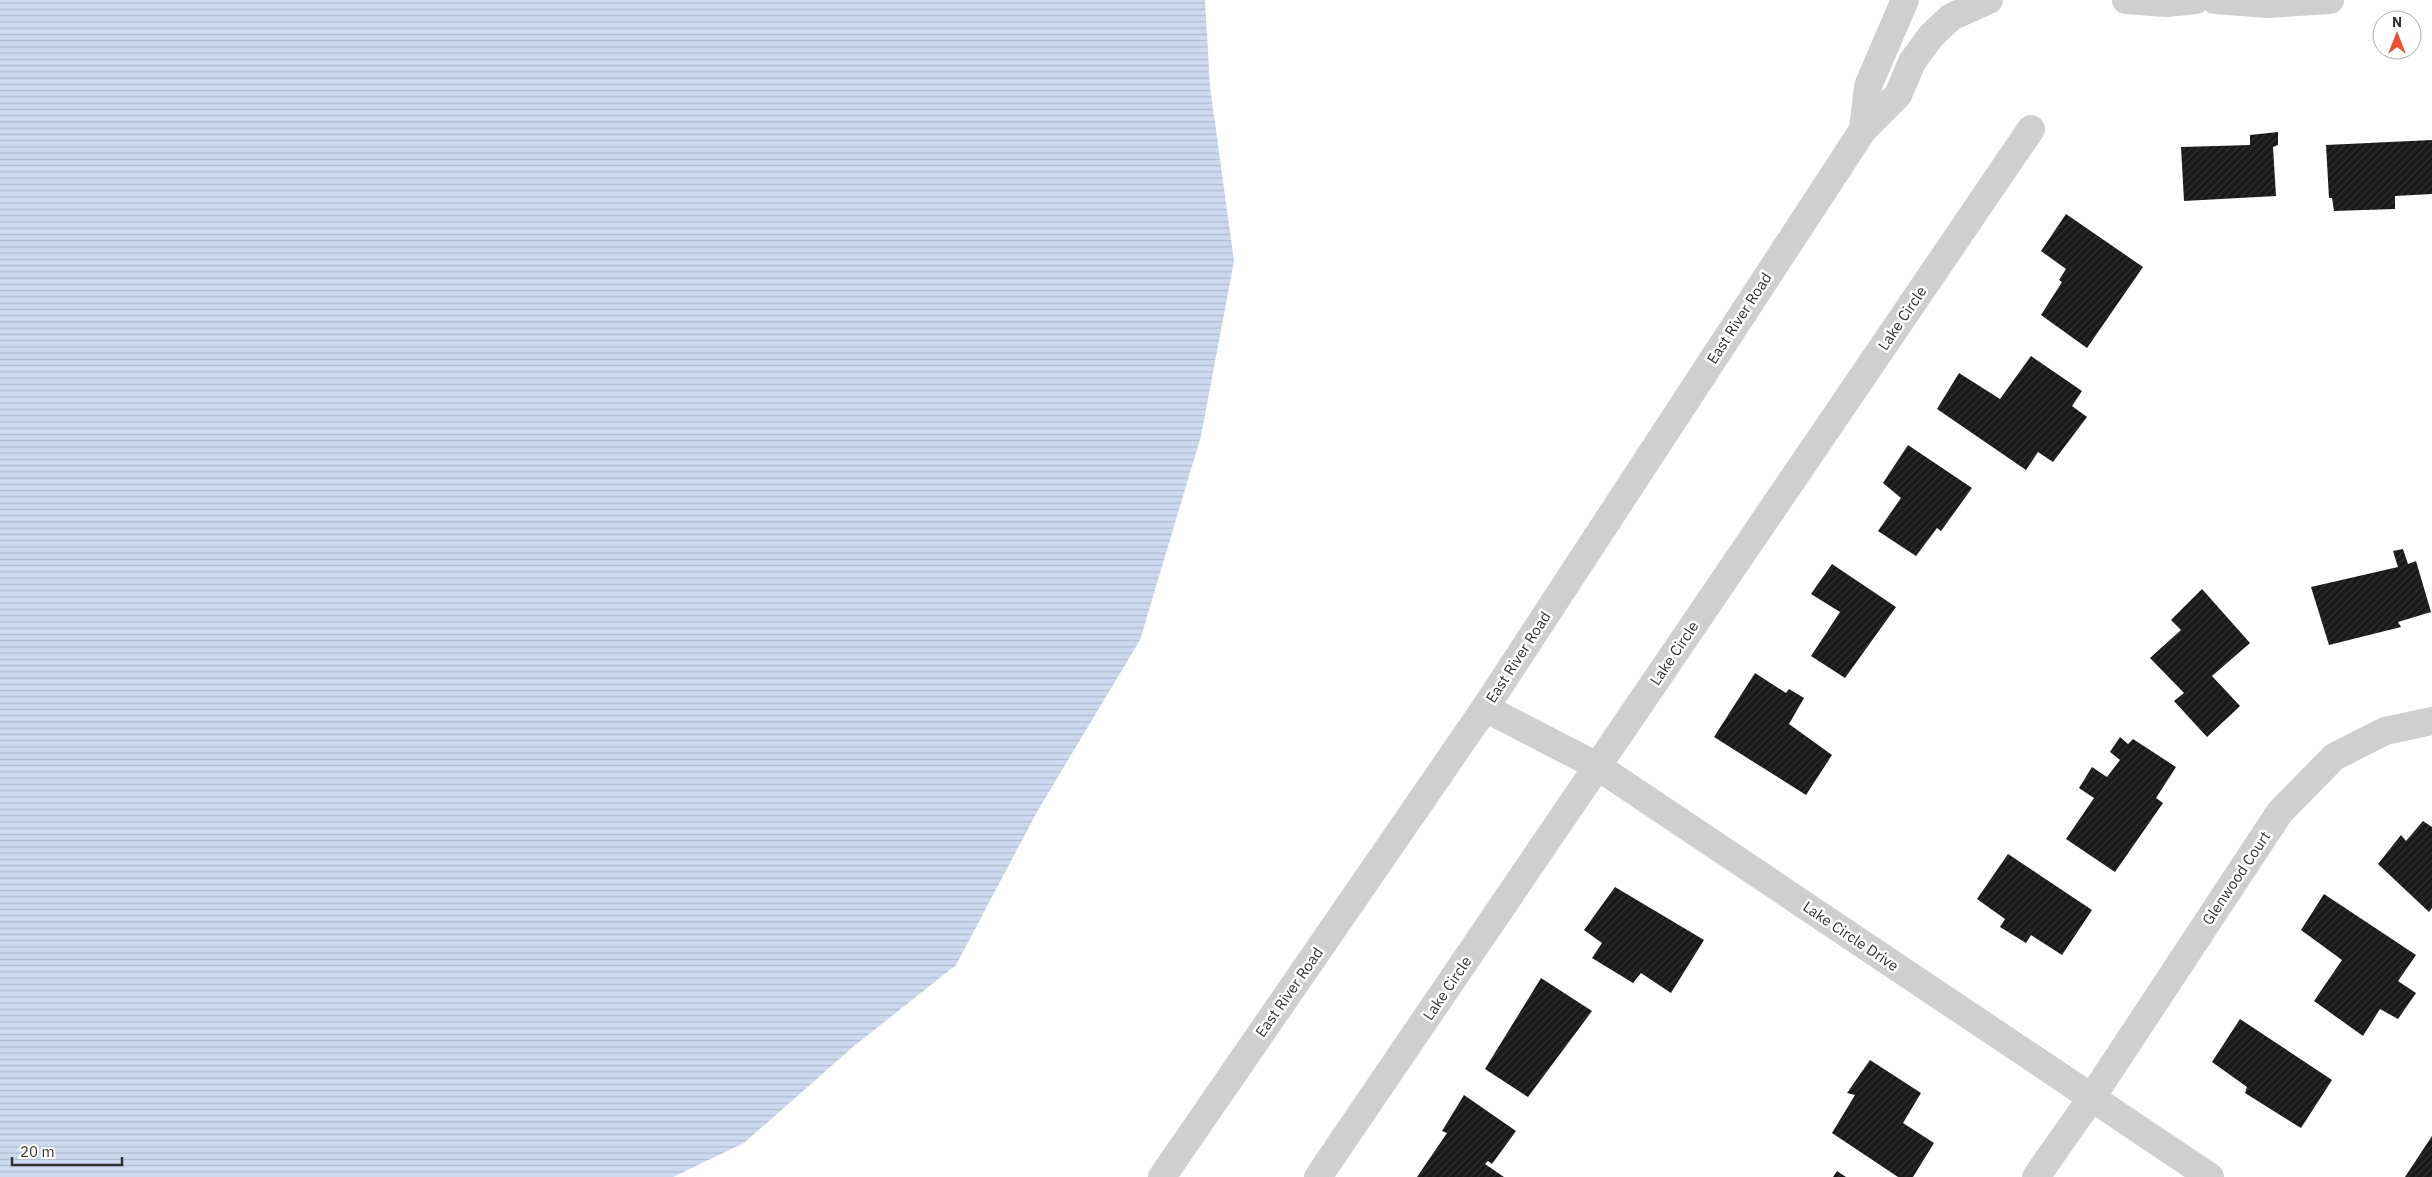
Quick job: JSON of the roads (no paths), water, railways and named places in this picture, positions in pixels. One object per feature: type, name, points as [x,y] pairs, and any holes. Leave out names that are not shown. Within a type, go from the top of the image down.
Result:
[{"type":"street","name":"East River Road","points":[[1863,130],[1868,86],[1905,0]]},
{"type":"street","name":"East River Road","points":[[1162,1177],[1485,708],[1863,130],[1898,95],[1912,62],[1931,36],[1951,17],[1989,0]]},
{"type":"street","points":[[2126,0],[2166,3],[2196,0]]},
{"type":"street","points":[[2215,0],[2268,4],[2330,0]]},
{"type":"street","name":"Lake Circle","points":[[1318,1177],[2031,129]]},
{"type":"street","name":"Lake Circle Drive","points":[[1485,708],[1597,766],[2210,1177]]},
{"type":"street","name":"Glenwood Court","points":[[2036,1177],[2092,1097],[2280,812],[2334,756],[2385,731],[2432,721]]},
{"type":"water","points":[[0,0],[1205,0],[1210,87],[1234,261],[1201,436],[1140,640],[1038,810],[956,965],[854,1046],[744,1143],[673,1177],[0,1177]]}]
